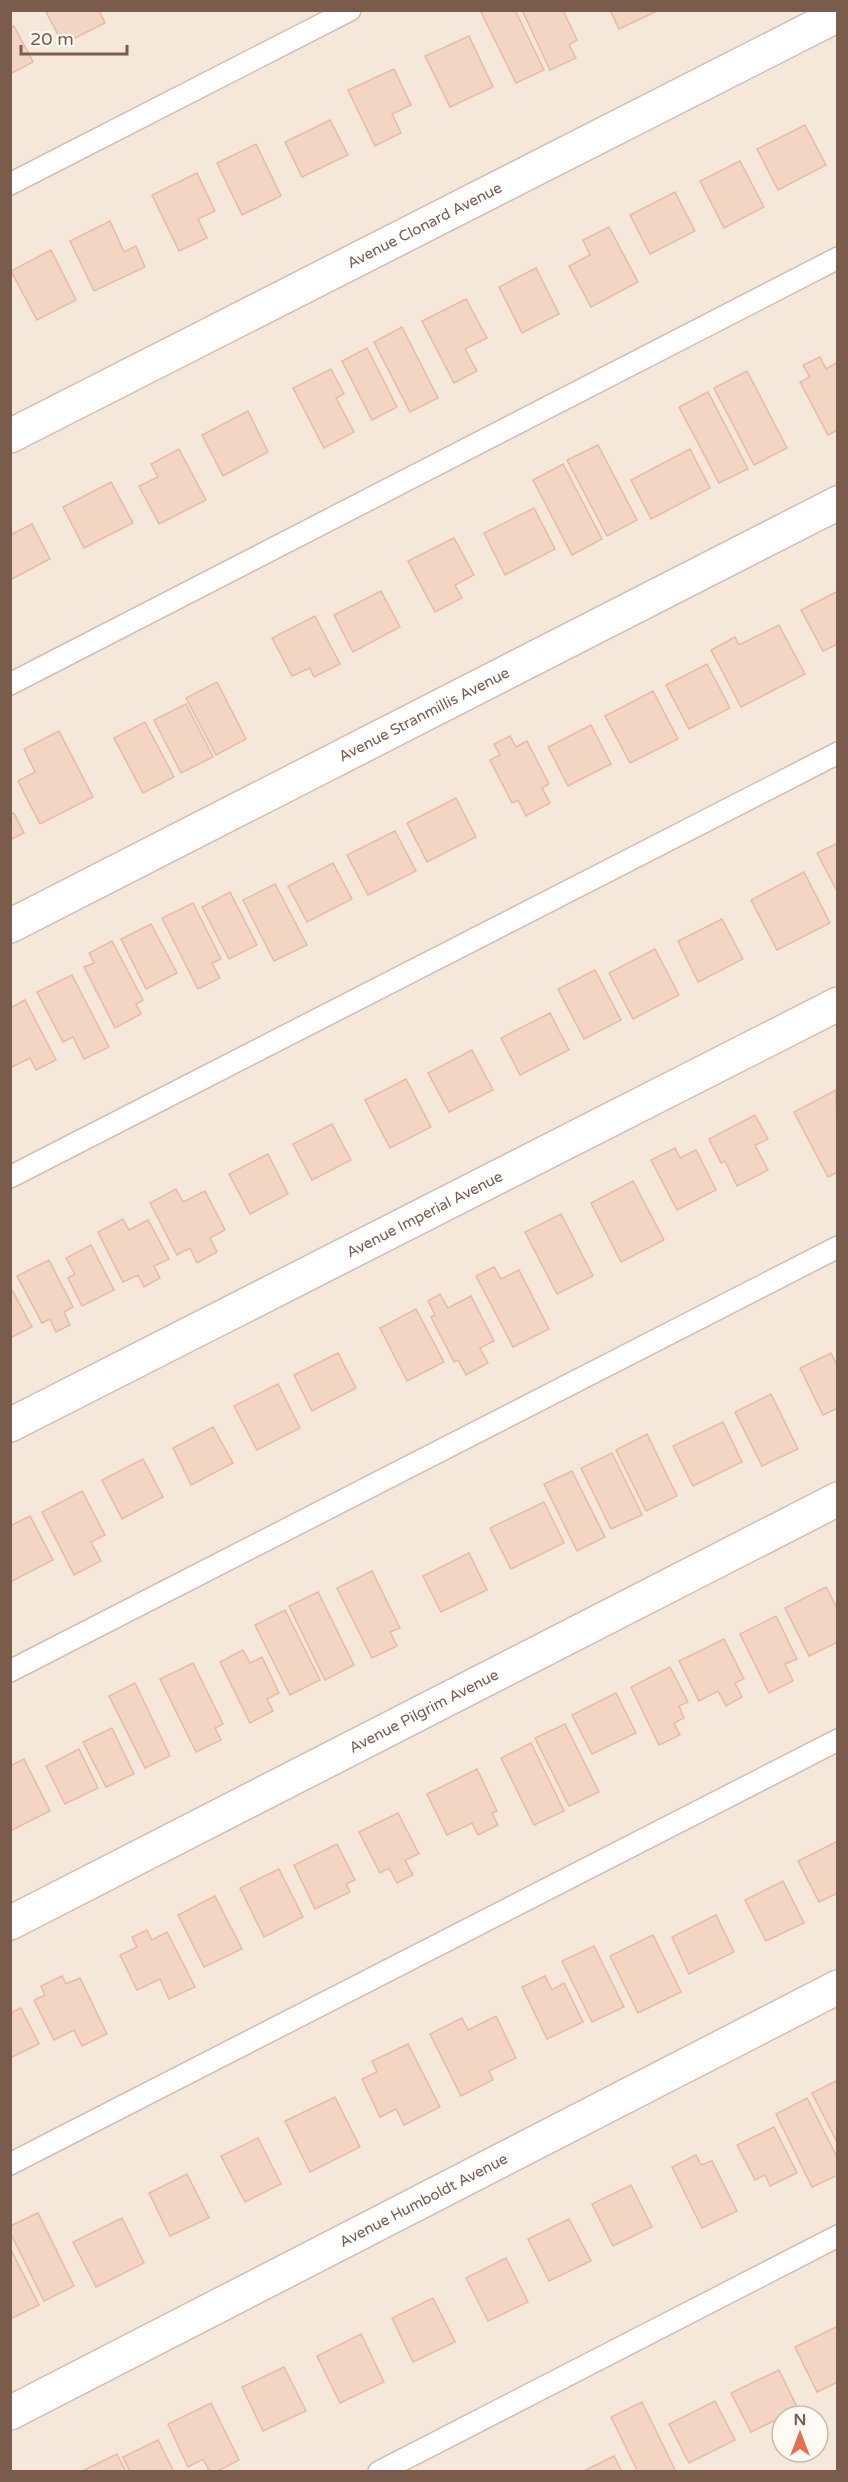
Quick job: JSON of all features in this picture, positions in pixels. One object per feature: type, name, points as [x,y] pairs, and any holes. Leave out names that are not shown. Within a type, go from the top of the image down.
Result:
[{"type":"street","name":"Avenue Clonard Avenue","points":[[10,436],[837,15]]},
{"type":"street","name":"Avenue Stranmillis Avenue","points":[[10,926],[837,504]]},
{"type":"street","name":"Avenue Imperial Avenue","points":[[10,1425],[837,1004]]},
{"type":"street","name":"Avenue Pilgrim Avenue","points":[[10,1923],[837,1499]]},
{"type":"street","name":"Avenue Humboldt Avenue","points":[[10,2414],[837,1987]]},
{"type":"lane","points":[[10,184],[350,10]]},
{"type":"lane","points":[[10,684],[837,258]]},
{"type":"lane","points":[[10,1177],[837,753]]},
{"type":"lane","points":[[10,1671],[837,1247]]},
{"type":"lane","points":[[10,2164],[837,1740]]},
{"type":"lane","points":[[378,2472],[837,2236]]},
{"type":"shaded area","points":[[11,11],[837,11],[837,2471],[11,2472]]},
{"type":"building","points":[[45,10],[99,10],[105,23],[63,44]]},
{"type":"building","points":[[480,10],[515,10],[544,70],[516,83]]},
{"type":"building","points":[[522,10],[563,10],[577,40],[569,45],[576,58],[550,70]]},
{"type":"building","points":[[610,10],[655,10],[655,12],[619,29]]},
{"type":"building","points":[[14,26],[33,62],[10,74],[10,28]]},
{"type":"building","points":[[469,36],[493,87],[450,107],[425,56]]},
{"type":"building","points":[[394,69],[411,105],[392,114],[401,133],[375,146],[348,90]]},
{"type":"building","points":[[330,120],[348,155],[302,177],[285,142]]},
{"type":"building","points":[[805,125],[826,165],[778,190],[757,149]]},
{"type":"building","points":[[256,144],[281,196],[242,215],[217,163]]},
{"type":"building","points":[[740,161],[764,207],[724,228],[700,181]]},
{"type":"building","points":[[197,173],[215,211],[198,219],[207,238],[179,251],[152,195]]},
{"type":"building","points":[[675,192],[695,231],[650,254],[630,215]]},
{"type":"building","points":[[110,221],[124,252],[136,246],[145,267],[94,291],[70,241]]},
{"type":"building","points":[[609,227],[638,282],[591,307],[569,266],[590,255],[583,240]]},
{"type":"building","points":[[51,250],[76,300],[37,320],[11,271]]},
{"type":"building","points":[[536,268],[559,314],[522,333],[499,287]]},
{"type":"building","points":[[466,299],[487,338],[465,349],[477,371],[454,383],[422,321]]},
{"type":"building","points":[[402,327],[438,398],[410,412],[374,342]]},
{"type":"building","points":[[367,348],[397,407],[372,420],[342,361]]},
{"type":"building","points":[[820,357],[826,369],[838,362],[838,430],[828,435],[800,382],[810,377],[803,365]]},
{"type":"building","points":[[331,369],[344,394],[336,398],[354,432],[324,448],[293,388]]},
{"type":"building","points":[[747,371],[787,448],[754,465],[714,388]]},
{"type":"building","points":[[708,392],[748,469],[719,483],[679,407]]},
{"type":"building","points":[[248,411],[268,452],[223,476],[202,435]]},
{"type":"building","points":[[598,445],[637,520],[607,536],[567,460]]},
{"type":"building","points":[[179,449],[206,500],[159,524],[139,486],[158,477],[151,464]]},
{"type":"building","points":[[690,449],[710,488],[651,519],[631,480]]},
{"type":"building","points":[[563,464],[602,539],[572,555],[533,480]]},
{"type":"building","points":[[111,482],[133,523],[84,548],[63,507]]},
{"type":"building","points":[[534,508],[555,549],[505,575],[484,533]]},
{"type":"building","points":[[32,524],[50,559],[10,580],[10,535]]},
{"type":"building","points":[[454,538],[474,575],[455,585],[462,598],[435,612],[408,561]]},
{"type":"building","points":[[381,591],[400,627],[353,652],[334,615]]},
{"type":"building","points":[[838,591],[838,644],[823,651],[801,610]]},
{"type":"building","points":[[315,616],[340,664],[314,677],[310,668],[292,676],[272,638]]},
{"type":"building","points":[[779,625],[805,674],[741,707],[711,650],[735,637],[739,645]]},
{"type":"building","points":[[707,664],[730,708],[689,729],[666,685]]},
{"type":"building","points":[[217,682],[246,739],[216,755],[186,698]]},
{"type":"building","points":[[653,691],[678,739],[630,763],[605,716]]},
{"type":"building","points":[[186,704],[213,757],[181,773],[154,720]]},
{"type":"building","points":[[145,722],[174,777],[143,793],[114,738]]},
{"type":"building","points":[[591,725],[611,764],[568,786],[548,747]]},
{"type":"building","points":[[59,731],[93,797],[40,824],[18,781],[35,772],[24,749]]},
{"type":"building","points":[[510,736],[516,747],[527,741],[549,784],[542,788],[550,803],[526,816],[518,800],[512,803],[490,760],[500,755],[494,744]]},
{"type":"building","points":[[456,798],[476,837],[427,862],[407,823]]},
{"type":"building","points":[[14,813],[24,833],[10,840],[10,814]]},
{"type":"building","points":[[395,831],[416,871],[368,895],[347,855]]},
{"type":"building","points":[[838,843],[838,893],[817,853]]},
{"type":"building","points":[[333,863],[352,899],[307,922],[288,886]]},
{"type":"building","points":[[804,872],[830,923],[777,950],[751,900]]},
{"type":"building","points":[[275,884],[307,945],[274,961],[243,900]]},
{"type":"building","points":[[230,892],[257,945],[229,959],[202,907]]},
{"type":"building","points":[[193,903],[221,959],[212,963],[220,978],[198,989],[162,918]]},
{"type":"building","points":[[722,919],[743,959],[698,982],[678,941]]},
{"type":"building","points":[[151,924],[177,973],[146,989],[121,939]]},
{"type":"building","points":[[112,941],[143,1000],[136,1004],[141,1014],[115,1028],[84,967],[94,963],[89,953]]},
{"type":"building","points":[[655,949],[679,995],[633,1019],[609,973]]},
{"type":"building","points":[[595,970],[621,1020],[584,1039],[558,989]]},
{"type":"building","points":[[72,975],[109,1047],[84,1059],[73,1037],[63,1042],[37,992]]},
{"type":"building","points":[[25,1000],[56,1060],[36,1070],[30,1058],[12,1067],[10,1064],[10,1008]]},
{"type":"building","points":[[550,1013],[569,1050],[520,1075],[501,1038]]},
{"type":"building","points":[[472,1050],[493,1090],[449,1112],[428,1073]]},
{"type":"building","points":[[406,1079],[431,1127],[390,1148],[365,1100]]},
{"type":"building","points":[[836,1090],[838,1172],[828,1177],[794,1112]]},
{"type":"building","points":[[755,1115],[768,1139],[755,1145],[768,1170],[737,1186],[725,1161],[721,1163],[709,1139]]},
{"type":"building","points":[[332,1124],[351,1160],[312,1180],[293,1144]]},
{"type":"building","points":[[675,1148],[680,1158],[696,1150],[716,1190],[677,1210],[651,1160]]},
{"type":"building","points":[[268,1154],[288,1194],[250,1214],[229,1174]]},
{"type":"building","points":[[633,1181],[664,1240],[621,1262],[591,1203]]},
{"type":"building","points":[[176,1189],[183,1202],[205,1191],[225,1230],[210,1238],[217,1252],[197,1263],[190,1248],[177,1255],[150,1203]]},
{"type":"building","points":[[561,1214],[593,1276],[557,1294],[525,1232]]},
{"type":"building","points":[[123,1219],[129,1230],[148,1220],[169,1259],[154,1266],[160,1278],[144,1287],[138,1275],[123,1282],[98,1232]]},
{"type":"building","points":[[91,1245],[114,1290],[82,1306],[68,1278],[75,1274],[66,1258]]},
{"type":"building","points":[[49,1260],[73,1307],[64,1312],[70,1325],[56,1332],[50,1319],[42,1323],[17,1276]]},
{"type":"building","points":[[494,1267],[501,1279],[519,1270],[549,1329],[513,1347],[476,1276]]},
{"type":"building","points":[[10,1290],[32,1327],[10,1338]]},
{"type":"building","points":[[440,1294],[448,1308],[471,1296],[494,1341],[480,1348],[488,1363],[466,1375],[458,1360],[454,1362],[431,1317],[435,1315],[428,1301]]},
{"type":"building","points":[[416,1309],[444,1362],[407,1381],[380,1328]]},
{"type":"building","points":[[338,1353],[356,1388],[312,1411],[294,1375]]},
{"type":"building","points":[[831,1353],[838,1367],[838,1408],[823,1415],[800,1368]]},
{"type":"building","points":[[278,1384],[300,1428],[257,1450],[234,1406]]},
{"type":"building","points":[[771,1394],[798,1449],[762,1466],[735,1412]]},
{"type":"building","points":[[723,1422],[742,1462],[693,1486],[673,1446]]},
{"type":"building","points":[[213,1427],[233,1463],[191,1485],[173,1448]]},
{"type":"building","points":[[647,1434],[677,1496],[646,1511],[616,1450]]},
{"type":"building","points":[[612,1453],[642,1515],[611,1529],[581,1468]]},
{"type":"building","points":[[143,1459],[163,1497],[122,1519],[102,1480]]},
{"type":"building","points":[[572,1471],[605,1537],[577,1551],[544,1484]]},
{"type":"building","points":[[82,1491],[105,1535],[91,1542],[101,1561],[74,1575],[42,1512]]},
{"type":"building","points":[[544,1502],[564,1543],[511,1569],[490,1528]]},
{"type":"building","points":[[30,1516],[53,1560],[10,1582],[10,1526]]},
{"type":"building","points":[[469,1553],[487,1590],[441,1612],[423,1576]]},
{"type":"building","points":[[372,1571],[400,1628],[390,1632],[397,1646],[372,1658],[337,1588]]},
{"type":"building","points":[[826,1587],[838,1610],[838,1642],[809,1656],[785,1608]]},
{"type":"building","points":[[318,1592],[354,1665],[325,1680],[289,1606]]},
{"type":"building","points":[[285,1610],[320,1680],[290,1695],[255,1625]]},
{"type":"building","points":[[776,1616],[797,1659],[785,1664],[793,1681],[769,1693],[740,1634]]},
{"type":"building","points":[[724,1639],[744,1679],[735,1683],[742,1697],[726,1706],[718,1691],[699,1701],[679,1661]]},
{"type":"building","points":[[243,1650],[250,1663],[262,1657],[279,1693],[267,1699],[273,1711],[250,1723],[220,1662]]},
{"type":"building","points":[[193,1663],[223,1724],[215,1728],[221,1740],[196,1752],[160,1679]]},
{"type":"building","points":[[670,1667],[688,1702],[679,1706],[684,1718],[674,1723],[680,1735],[659,1745],[631,1687]]},
{"type":"building","points":[[135,1683],[170,1756],[145,1768],[109,1696]]},
{"type":"building","points":[[616,1693],[636,1733],[592,1754],[572,1715]]},
{"type":"building","points":[[565,1724],[599,1792],[569,1806],[535,1738]]},
{"type":"building","points":[[112,1728],[134,1774],[106,1787],[83,1742]]},
{"type":"building","points":[[531,1743],[564,1811],[534,1825],[501,1758]]},
{"type":"building","points":[[79,1749],[98,1788],[65,1804],[46,1766]]},
{"type":"building","points":[[24,1759],[50,1811],[10,1831],[10,1766]]},
{"type":"building","points":[[477,1769],[497,1811],[492,1813],[498,1825],[478,1835],[472,1823],[447,1835],[427,1794]]},
{"type":"building","points":[[398,1813],[419,1854],[405,1860],[413,1875],[397,1883],[389,1868],[380,1873],[359,1832]]},
{"type":"building","points":[[838,1841],[838,1893],[819,1902],[798,1861]]},
{"type":"building","points":[[337,1844],[355,1880],[346,1884],[350,1892],[315,1909],[294,1865]]},
{"type":"building","points":[[279,1869],[303,1917],[264,1937],[240,1888]]},
{"type":"building","points":[[783,1881],[804,1923],[766,1941],[745,1900]]},
{"type":"building","points":[[215,1896],[242,1949],[204,1967],[178,1915]]},
{"type":"building","points":[[716,1915],[734,1952],[689,1974],[672,1937]]},
{"type":"building","points":[[147,1930],[152,1940],[167,1932],[195,1987],[169,1999],[160,1979],[137,1990],[120,1955],[137,1947],[132,1937]]},
{"type":"building","points":[[653,1935],[681,1992],[638,2013],[610,1956]]},
{"type":"building","points":[[594,1946],[624,2007],[592,2022],[562,1961]]},
{"type":"building","points":[[62,1976],[66,1984],[80,1978],[107,2034],[82,2046],[74,2030],[54,2040],[34,2000],[45,1995],[41,1986]]},
{"type":"building","points":[[545,1976],[552,1990],[564,1983],[583,2022],[547,2039],[522,1987]]},
{"type":"building","points":[[21,2008],[39,2044],[10,2058],[10,2013]]},
{"type":"building","points":[[496,2016],[516,2058],[489,2071],[493,2080],[461,2096],[430,2034],[462,2018],[468,2030]]},
{"type":"building","points":[[408,2044],[440,2107],[404,2125],[396,2109],[380,2117],[362,2079],[377,2072],[372,2061]]},
{"type":"building","points":[[838,2080],[838,2144],[812,2093]]},
{"type":"building","points":[[335,2097],[360,2147],[310,2172],[285,2121]]},
{"type":"building","points":[[807,2098],[838,2159],[838,2175],[812,2187],[776,2114]]},
{"type":"building","points":[[774,2127],[797,2173],[770,2186],[765,2175],[755,2180],[737,2145]]},
{"type":"building","points":[[258,2138],[281,2184],[245,2202],[221,2156]]},
{"type":"building","points":[[696,2155],[701,2165],[712,2161],[737,2211],[702,2228],[672,2167]]},
{"type":"building","points":[[187,2174],[209,2218],[170,2236],[149,2193]]},
{"type":"building","points":[[631,2185],[652,2227],[613,2246],[592,2204]]},
{"type":"building","points":[[38,2213],[74,2286],[44,2301],[10,2232],[10,2226]]},
{"type":"building","points":[[122,2218],[144,2263],[96,2287],[73,2242]]},
{"type":"building","points":[[569,2219],[591,2261],[549,2281],[528,2239]]},
{"type":"building","points":[[10,2248],[39,2305],[10,2319]]},
{"type":"building","points":[[506,2258],[528,2302],[488,2321],[466,2278]]},
{"type":"building","points":[[433,2298],[455,2342],[413,2362],[392,2318]]},
{"type":"building","points":[[838,2326],[838,2382],[817,2392],[795,2347]]},
{"type":"building","points":[[361,2334],[384,2382],[340,2403],[317,2356]]},
{"type":"building","points":[[284,2367],[306,2411],[263,2431],[242,2387]]},
{"type":"building","points":[[779,2370],[796,2404],[770,2404],[770,2423],[751,2432],[731,2393]]},
{"type":"building","points":[[715,2401],[735,2440],[689,2463],[669,2424]]},
{"type":"building","points":[[642,2402],[676,2472],[638,2472],[611,2417]]},
{"type":"building","points":[[211,2403],[239,2460],[216,2472],[210,2472],[203,2459],[188,2467],[168,2424]]},
{"type":"building","points":[[158,2440],[174,2472],[130,2472],[123,2457]]},
{"type":"building","points":[[117,2454],[126,2472],[84,2472],[84,2470]]},
{"type":"building","points":[[614,2456],[622,2472],[582,2472]]}]
